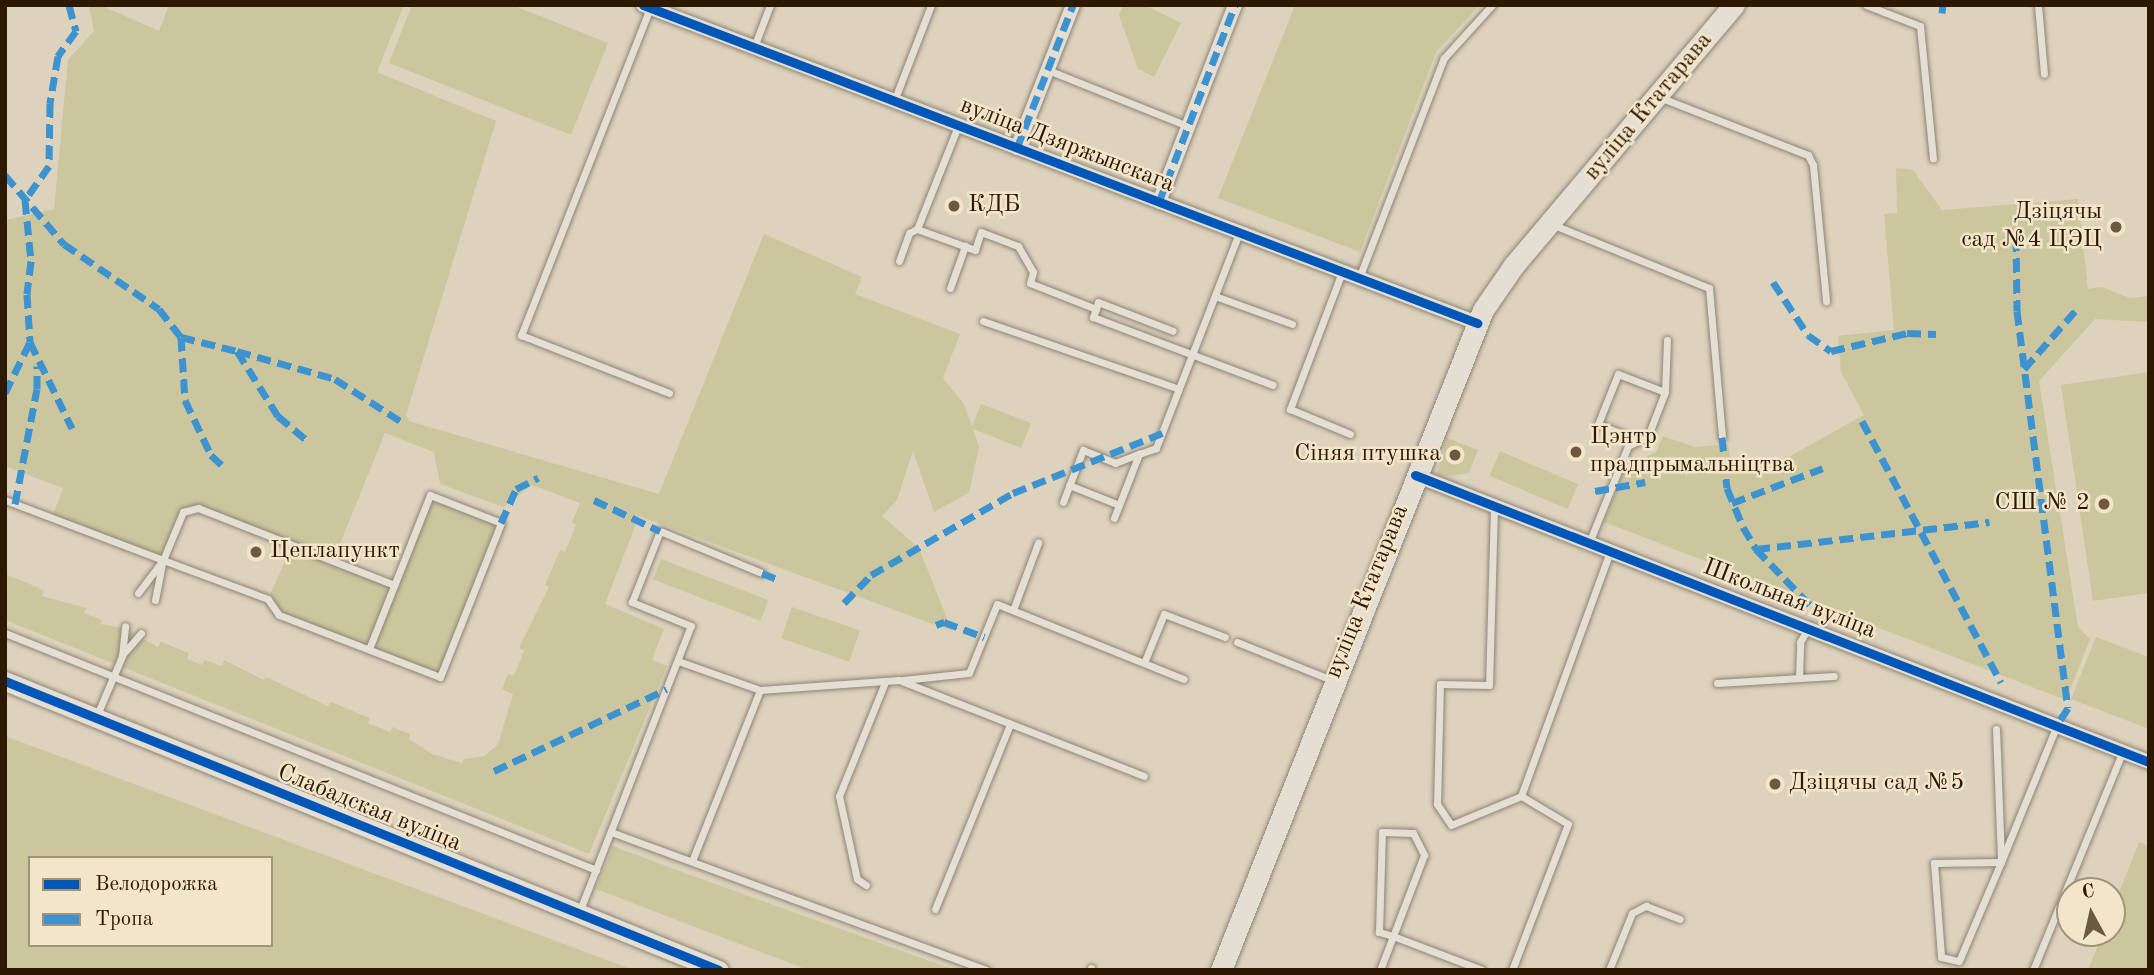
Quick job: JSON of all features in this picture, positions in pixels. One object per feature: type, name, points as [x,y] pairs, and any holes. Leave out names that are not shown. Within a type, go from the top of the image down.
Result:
[{"type":"main road","name":"вуліца Ктатарава","points":[[1221,970],[1333,680],[1477,323],[1514,265],[1659,97],[1734,5]]},
{"type":"street","points":[[1159,202],[1234,5]]},
{"type":"street","name":"вуліца Дзяржынскага","points":[[647,7],[1477,323]]},
{"type":"street","points":[[1017,148],[1048,69],[1068,7]]},
{"type":"street","name":"Школьная вуліца","points":[[1415,475],[2149,762]]},
{"type":"street","name":"Слабадская вуліца","points":[[5,681],[719,970]]},
{"type":"lane","points":[[754,47],[770,5]]},
{"type":"lane","points":[[894,101],[931,5]]},
{"type":"lane","points":[[1359,278],[1444,58],[1492,5]]},
{"type":"lane","points":[[1866,5],[1920,26],[1933,158]]},
{"type":"lane","points":[[2038,5],[2044,74]]},
{"type":"lane","points":[[647,7],[521,335],[668,393]]},
{"type":"lane","points":[[1048,69],[1188,126]]},
{"type":"lane","points":[[1659,97],[1808,155],[1814,165],[1826,301]]},
{"type":"lane","points":[[899,261],[909,233],[917,229],[958,125]]},
{"type":"lane","points":[[1550,223],[1709,288],[1722,437]]},
{"type":"lane","points":[[917,229],[975,250],[981,232],[1018,246],[1033,272],[1030,283],[1096,309]]},
{"type":"lane","points":[[1063,502],[1083,450],[1115,463],[1156,448],[1239,232]]},
{"type":"lane","points":[[950,288],[965,246]]},
{"type":"lane","points":[[1342,271],[1290,409],[1350,434]]},
{"type":"lane","points":[[1215,296],[1292,324]]},
{"type":"lane","points":[[1174,331],[1098,302],[1093,317],[1273,385]]},
{"type":"lane","points":[[983,321],[1179,389]]},
{"type":"lane","points":[[1589,543],[1628,446],[1648,436],[1665,392],[1667,340]]},
{"type":"lane","points":[[1639,441],[1598,424],[1618,374],[1665,392]]},
{"type":"lane","points":[[1114,518],[1139,454]]},
{"type":"lane","points":[[1069,485],[1119,505]]},
{"type":"lane","points":[[5,500],[268,599],[279,615],[440,677],[501,523],[430,495],[369,649]]},
{"type":"lane","points":[[1494,506],[1489,685],[1440,684],[1437,804],[1451,825],[1521,796],[1610,551]]},
{"type":"lane","points":[[155,600],[163,560],[183,512],[198,508],[394,585]]},
{"type":"lane","points":[[578,914],[691,626],[632,602],[660,531],[762,573]]},
{"type":"lane","points":[[1013,611],[1038,543]]},
{"type":"lane","points":[[138,593],[163,560]]},
{"type":"lane","points":[[678,661],[760,690],[885,682],[969,673],[997,604],[1184,679]]},
{"type":"lane","points":[[1144,663],[1164,614],[1225,637]]},
{"type":"lane","points":[[122,656],[125,626]]},
{"type":"lane","points":[[1799,678],[1800,642],[1809,628]]},
{"type":"lane","points":[[5,632],[596,870]]},
{"type":"lane","points":[[95,719],[122,656],[141,633]]},
{"type":"lane","points":[[1237,642],[1333,680]]},
{"type":"lane","points":[[1717,683],[1834,676]]},
{"type":"lane","points":[[899,680],[1144,776]]},
{"type":"lane","points":[[866,885],[857,879],[839,796],[885,682]]},
{"type":"lane","points":[[692,861],[760,690]]},
{"type":"lane","points":[[935,909],[1010,724]]},
{"type":"lane","points":[[2001,862],[1934,863],[1941,957],[1959,961],[2001,862],[2057,725]]},
{"type":"lane","points":[[1996,729],[2001,862]]},
{"type":"lane","points":[[2033,970],[2123,751]]},
{"type":"lane","points":[[1513,970],[1568,824],[1521,796]]},
{"type":"lane","points":[[611,832],[986,970]]},
{"type":"lane","points":[[1380,970],[1393,936],[1424,855],[1413,833],[1382,832],[1379,932],[1393,936],[1482,970]]},
{"type":"lane","points":[[1609,970],[1632,913],[1646,906],[1680,919]]},
{"type":"shaded area","points":[[89,5],[100,5],[159,31],[169,5],[404,5],[377,72],[496,121],[406,415],[409,421],[659,494],[764,234],[862,277],[855,294],[960,334],[943,378],[964,404],[972,426],[981,404],[1031,423],[1021,448],[973,429],[979,447],[969,493],[934,512],[913,451],[897,500],[882,516],[919,548],[952,631],[639,516],[605,604],[664,629],[652,660],[667,666],[589,854],[5,620],[5,574],[44,590],[42,596],[86,608],[84,613],[102,620],[100,624],[124,628],[158,647],[161,642],[189,653],[187,659],[202,665],[205,660],[222,666],[224,660],[264,680],[266,677],[328,706],[331,702],[370,718],[368,723],[390,732],[393,727],[410,734],[409,739],[432,754],[462,763],[464,759],[485,756],[498,744],[513,694],[502,689],[508,674],[514,676],[524,651],[519,648],[549,587],[545,585],[560,550],[565,552],[576,525],[572,522],[580,503],[532,485],[503,507],[440,484],[434,452],[385,433],[333,561],[394,585],[430,495],[501,523],[440,677],[279,615],[268,599],[292,546],[198,508],[183,513],[163,560],[52,518],[63,488],[5,466],[5,220],[54,209],[68,60],[94,31]]},
{"type":"shaded area","points":[[412,5],[512,5],[608,43],[571,135],[389,63]]},
{"type":"shaded area","points":[[1123,5],[1144,5],[1181,23],[1154,77],[1138,69],[1119,15]]},
{"type":"shaded area","points":[[1295,5],[1480,5],[1436,52],[1360,252],[1218,198]]},
{"type":"shaded area","points":[[1896,168],[1913,170],[1942,210],[2078,199],[2088,289],[2102,287],[2129,298],[2149,296],[2149,322],[2095,319],[2039,381],[2078,627],[2090,639],[2066,700],[1604,522],[1626,466],[1656,452],[1663,436],[1695,447],[1728,444],[1732,467],[1781,461],[1864,415],[1841,372],[1838,336],[1894,330],[1884,214],[1897,213]]},
{"type":"shaded area","points":[[2149,372],[2149,593],[2093,601],[2061,385]]},
{"type":"shaded area","points":[[1447,438],[1478,450],[1469,473],[1440,477],[1437,473]]},
{"type":"shaded area","points":[[1500,451],[1578,484],[1568,509],[1489,476]]},
{"type":"shaded area","points":[[661,559],[768,600],[760,621],[653,580]]},
{"type":"shaded area","points":[[792,607],[860,630],[849,662],[781,638]]},
{"type":"shaded area","points":[[2096,637],[2149,657],[2149,729],[2071,699]]},
{"type":"shaded area","points":[[5,736],[634,970],[5,970]]},
{"type":"shaded area","points":[[2139,842],[2149,846],[2149,970],[2088,970],[2097,947],[2126,947],[2125,877]]},
{"type":"shaded area","points":[[613,846],[955,970],[808,970],[596,889]]},
{"type":"marked path","points":[[69,5],[76,31],[58,56],[50,103],[49,166],[25,200],[31,261],[27,294],[30,342],[72,428]]},
{"type":"marked path","points":[[1017,148],[1073,5]]},
{"type":"marked path","points":[[1159,202],[1235,5]]},
{"type":"marked path","points":[[1942,13],[1943,5]]},
{"type":"marked path","points":[[5,175],[64,244],[159,309],[181,337],[185,400],[211,455],[223,466]]},
{"type":"marked path","points":[[2016,237],[2017,311],[2068,708],[2057,725]]},
{"type":"marked path","points":[[1773,282],[1808,335],[1831,351],[1907,333],[1936,334]]},
{"type":"marked path","points":[[2024,369],[2076,310]]},
{"type":"marked path","points":[[181,337],[237,351],[278,416],[309,442]]},
{"type":"marked path","points":[[5,393],[30,342]]},
{"type":"marked path","points":[[237,351],[335,379],[405,424]]},
{"type":"marked path","points":[[15,504],[37,389],[37,366]]},
{"type":"marked path","points":[[1862,421],[2001,682]]},
{"type":"marked path","points":[[844,603],[871,575],[1013,493],[1162,433]]},
{"type":"marked path","points":[[1722,437],[1727,488],[1743,527],[1756,549],[1815,610]]},
{"type":"marked path","points":[[1732,503],[1823,468]]},
{"type":"marked path","points":[[501,523],[516,489],[538,478]]},
{"type":"marked path","points":[[1595,491],[1645,482]]},
{"type":"marked path","points":[[594,500],[660,531]]},
{"type":"marked path","points":[[1756,549],[1989,522]]},
{"type":"marked path","points":[[762,573],[777,579]]},
{"type":"marked path","points":[[936,625],[944,622],[984,637]]},
{"type":"marked path","points":[[494,771],[667,689]]},
{"type":"cycle path","points":[[643,5],[1477,323]]},
{"type":"cycle path","points":[[1415,475],[2149,762]]},
{"type":"cycle path","points":[[5,681],[719,970]]},
{"type":"place","name":"КДБ","points":[[954,206]]},
{"type":"place","name":"Дзіцячы сад №4 ЦЭЦ","points":[[2116,227]]},
{"type":"place","name":"Цэнтр прадпрымальніцтва","points":[[1576,452]]},
{"type":"place","name":"Сіняя птушка","points":[[1455,455]]},
{"type":"place","name":"СШ № 2","points":[[2104,504]]},
{"type":"place","name":"Цеплапункт","points":[[256,552]]},
{"type":"place","name":"Дзіцячы сад №5","points":[[1775,784]]}]
